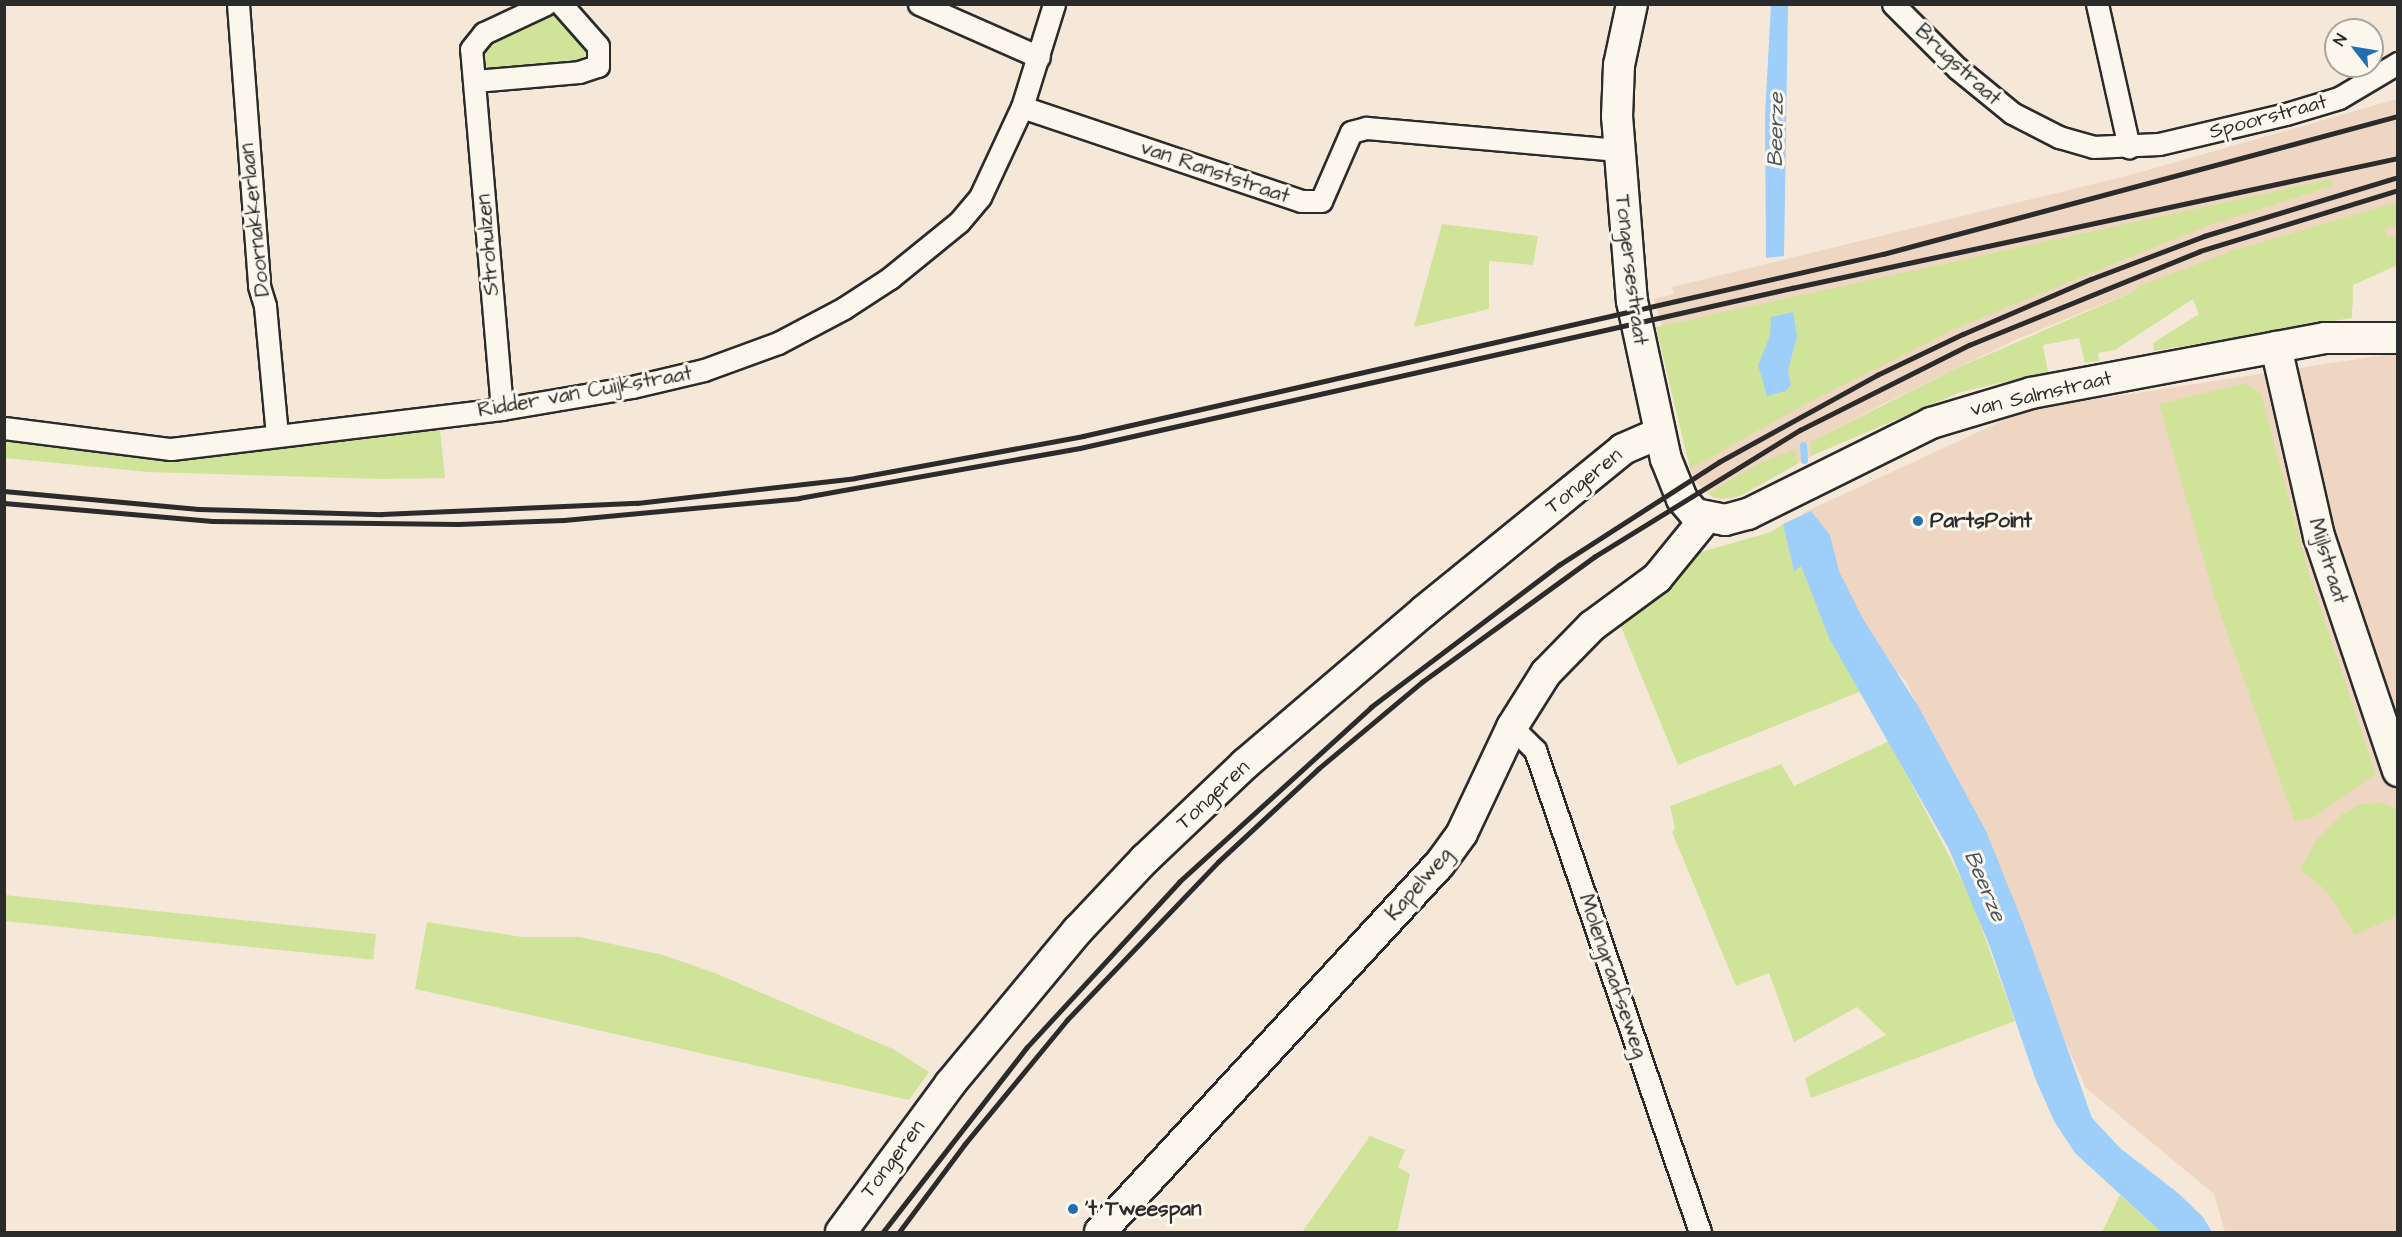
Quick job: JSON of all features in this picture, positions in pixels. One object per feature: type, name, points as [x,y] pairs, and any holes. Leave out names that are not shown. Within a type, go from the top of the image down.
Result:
[{"type":"main road","name":"Tongersestraat","points":[[1632,4],[1619,65],[1618,150],[1634,311],[1660,433],[1682,500],[1691,511],[1706,518]]},
{"type":"main road","name":"van Salmstraat","points":[[1706,518],[1725,520],[1748,514],[1931,423],[1968,409],[2078,383],[2276,347],[2344,337],[2397,338]]},
{"type":"main road","name":"Mijlstraat","points":[[2276,347],[2319,536],[2397,771]]},
{"type":"main road","name":"Tongeren","points":[[841,1233],[950,1084],[1078,930],[1145,860],[1245,764],[1416,618],[1623,449],[1660,433]]},
{"type":"main road","name":"Kapelweg","points":[[1100,1233],[1438,865],[1462,833],[1512,727],[1529,697],[1568,648],[1592,626],[1657,578],[1706,518]]},
{"type":"street","name":"Doornakkerlaan","points":[[238,4],[259,286],[265,306],[277,435]]},
{"type":"street","name":"Strohulzen","points":[[502,409],[471,49],[475,39],[546,4]]},
{"type":"street","points":[[475,81],[579,72],[598,66],[598,46],[561,4]]},
{"type":"street","points":[[919,4],[1039,57]]},
{"type":"street","name":"Ridder van Cuijkstraat","points":[[4,428],[171,449],[502,409],[632,387],[704,370],[778,343],[844,308],[920,256],[959,222],[984,190],[1022,107],[1054,4]]},
{"type":"street","name":"Brugstraat","points":[[1893,4],[1964,75],[2012,113],[2075,143],[2129,147]]},
{"type":"street","points":[[2097,4],[2129,147]]},
{"type":"street","name":"Spoorstraat","points":[[2129,147],[2297,111],[2355,90],[2397,63]]},
{"type":"street","name":"van Ranststraat","points":[[1022,107],[1301,201],[1320,201],[1351,132],[1366,128],[1618,150]]},
{"type":"street","name":"Molengraafseweg","points":[[1512,727],[1535,750],[1700,1233]]},
{"type":"shaded area","points":[[2397,99],[2397,265],[2353,285],[2353,306],[2199,314],[2188,287],[2137,290],[2015,340],[1885,403],[1818,438],[1826,448],[1742,495],[1731,499],[1713,498],[1694,480],[1690,469],[1702,462],[1654,299],[1674,294],[1672,287],[2134,174]]},
{"type":"shaded area","points":[[2397,353],[2397,1232],[2225,1232],[2214,1194],[2086,1088],[1907,683],[1828,598],[1803,513],[2026,410]]},
{"type":"green space","points":[[542,13],[559,13],[587,44],[588,51],[578,64],[488,70],[480,63],[481,45]]},
{"type":"green space","points":[[2331,179],[2332,186],[2207,226],[1961,326],[1800,407],[1690,469],[1656,327]]},
{"type":"green space","points":[[2397,202],[2397,225],[2385,229],[2387,236],[2397,236],[2397,265],[2353,285],[2352,318],[2154,351],[2153,343],[2199,314],[2193,299],[2115,350],[2098,353],[2099,361],[2085,363],[2079,338],[2043,345],[2048,372],[1961,392],[1811,456],[1810,442],[1955,369],[2137,290],[2139,286],[2232,251]]},
{"type":"green space","points":[[1442,224],[1538,236],[1533,265],[1489,261],[1489,309],[1414,327]]},
{"type":"green space","points":[[2246,383],[2261,394],[2307,567],[2376,774],[2311,818],[2295,822],[2215,599],[2159,404]]},
{"type":"green space","points":[[440,429],[445,478],[381,479],[148,472],[5,458],[5,440],[172,456],[207,456]]},
{"type":"green space","points":[[1796,449],[1797,464],[1742,495],[1721,499],[1707,494],[1760,463]]},
{"type":"green space","points":[[1783,524],[1794,572],[1801,565],[1829,638],[1862,691],[1678,765],[1619,622],[1666,587],[1701,552],[1771,532]]},
{"type":"green space","points":[[1889,741],[1970,896],[2015,1021],[1811,1098],[1805,1078],[1886,1035],[1857,1007],[1794,1042],[1769,973],[1736,986],[1672,832],[1675,828],[1670,806],[1781,764],[1794,786]]},
{"type":"green space","points":[[2383,803],[2395,808],[2397,814],[2397,916],[2355,935],[2327,891],[2300,869],[2317,839],[2341,815],[2361,804]]},
{"type":"green space","points":[[5,895],[376,934],[373,960],[4,921]]},
{"type":"green space","points":[[427,922],[522,937],[580,937],[663,955],[715,973],[893,1049],[929,1072],[909,1100],[415,989]]},
{"type":"green space","points":[[1370,1136],[1405,1150],[1398,1167],[1410,1174],[1397,1232],[1302,1232]]},
{"type":"green space","points":[[2120,1195],[2161,1232],[2102,1232]]},
{"type":"water","points":[[1771,5],[1788,5],[1784,256],[1766,258],[1765,115]]},
{"type":"water","points":[[1793,312],[1797,336],[1788,371],[1791,385],[1786,391],[1767,396],[1758,365],[1770,336],[1771,317]]},
{"type":"water","points":[[1811,511],[1830,535],[1839,571],[1863,619],[1918,706],[1986,831],[2023,923],[2092,1118],[2120,1148],[2178,1193],[2203,1217],[2212,1232],[2161,1232],[2075,1153],[2054,1121],[2035,1078],[1990,947],[1949,849],[1829,638],[1801,566],[1794,572],[1783,524]]},
{"type":"waterway","name":"Beerze","points":[[1803,445],[1804,460]]},
{"type":"railway","points":[[4,491],[198,509],[382,514],[637,503],[855,478],[1083,436],[1883,254],[2398,116]]},
{"type":"railway","points":[[4,503],[212,521],[458,524],[564,520],[799,498],[1080,448],[1792,288],[2398,158]]},
{"type":"railway","points":[[883,1232],[1027,1047],[1179,882],[1371,707],[1559,565],[1719,462],[1877,375],[1963,334],[2091,279],[2204,236],[2398,177]]},
{"type":"railway","points":[[899,1232],[964,1145],[1067,1020],[1218,862],[1318,769],[1422,682],[1594,557],[1800,430],[1969,345],[2200,251],[2398,190]]},
{"type":"place","name":"PartsPoint","points":[[1918,521]]},
{"type":"place","name":"'t Tweespan","points":[[1073,1209]]}]
